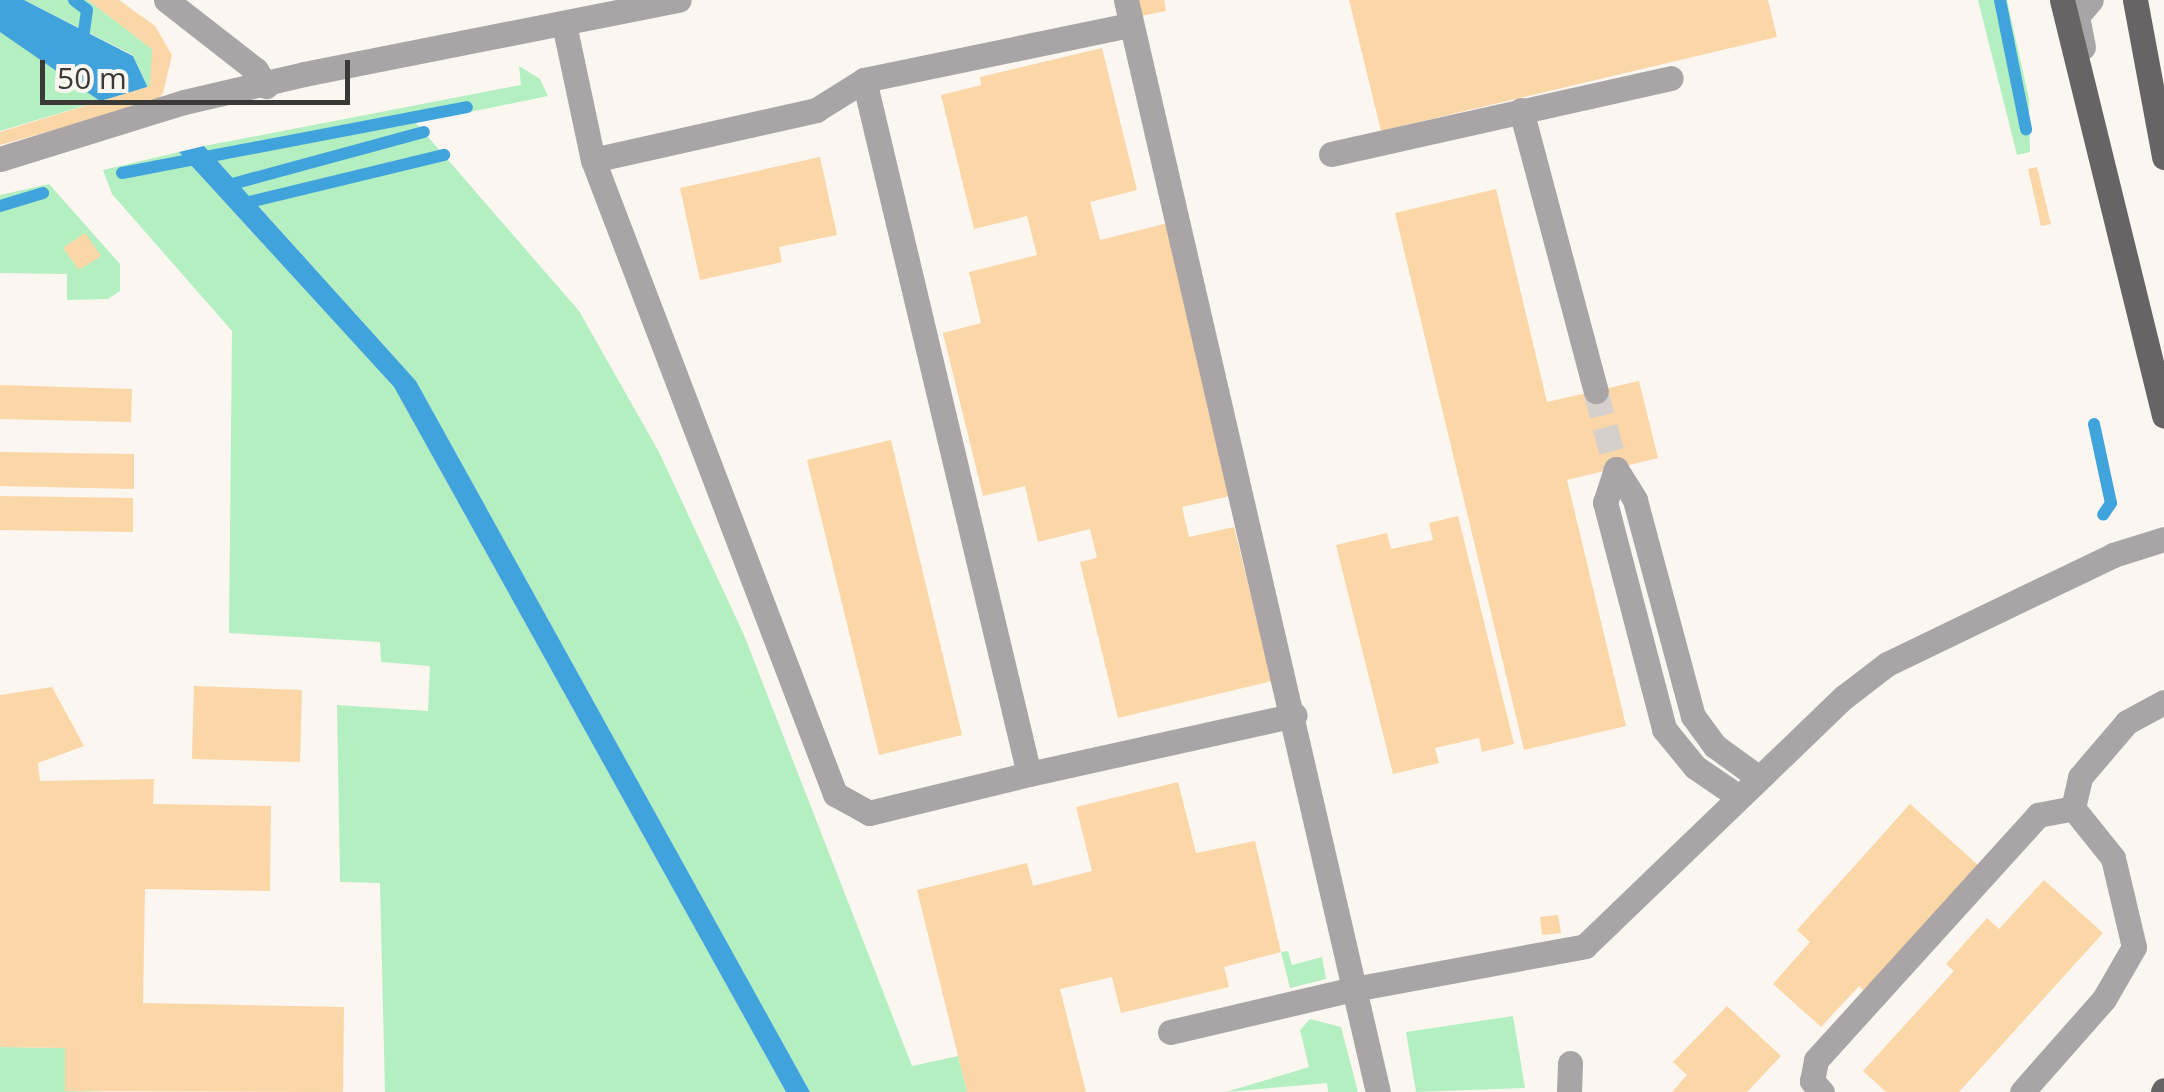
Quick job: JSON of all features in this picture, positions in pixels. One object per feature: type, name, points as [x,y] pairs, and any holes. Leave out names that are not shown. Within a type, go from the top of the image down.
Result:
[{"type":"main road","points":[[2062,0],[2164,416]]},
{"type":"main road","points":[[2135,0],[2164,157]]},
{"type":"street","points":[[166,0],[256,70],[266,86]]},
{"type":"street","points":[[0,159],[184,102],[679,0]]},
{"type":"street","points":[[2081,84],[2088,71],[2077,16],[2091,0]]},
{"type":"street","points":[[593,160],[816,110],[864,80],[1128,12],[1295,715],[1378,1092]]},
{"type":"street","points":[[564,24],[593,160],[835,794],[869,813],[1295,715]]},
{"type":"street","points":[[1331,154],[1671,78]]},
{"type":"street","points":[[864,80],[1029,774]]},
{"type":"street","points":[[1522,110],[1596,391]]},
{"type":"street","points":[[1740,797],[1695,767],[1664,729],[1606,502],[1616,468],[1635,500],[1694,716],[1715,746],[1759,778]]},
{"type":"street","points":[[1170,1032],[1354,988],[1586,946],[1844,697],[1903,654],[2113,555],[2164,539]]},
{"type":"street","points":[[2073,808],[2080,777],[2091,763],[2127,722],[2164,702]]},
{"type":"street","points":[[1822,1092],[1812,1081],[1816,1060],[2038,815],[2073,808]]},
{"type":"street","points":[[2022,1092],[2104,999],[2134,946],[2113,858],[2073,808]]},
{"type":"street","points":[[1569,1092],[1570,1063]]},
{"type":"green space","points":[[24,0],[88,0],[152,49],[153,82],[148,88],[133,55]]},
{"type":"green space","points":[[1978,0],[2007,0],[2029,99],[2030,152],[2017,155]]},
{"type":"green space","points":[[0,32],[29,48],[100,101],[0,131]]},
{"type":"green space","points":[[519,66],[540,79],[548,96],[416,123],[579,311],[659,452],[744,635],[912,1066],[958,1056],[967,1092],[810,1092],[416,381],[204,146],[521,85]]},
{"type":"green space","points":[[179,152],[394,387],[786,1092],[385,1092],[380,883],[340,882],[337,705],[428,711],[430,666],[381,662],[380,642],[229,633],[232,331],[112,194],[103,170]]},
{"type":"green space","points":[[49,184],[120,264],[120,291],[108,299],[67,300],[67,274],[0,273],[0,195]]},
{"type":"green space","points":[[1288,951],[1292,965],[1322,957],[1326,979],[1290,988],[1281,952]]},
{"type":"green space","points":[[1513,1016],[1525,1088],[1416,1092],[1406,1032]]},
{"type":"green space","points":[[1310,1019],[1341,1027],[1358,1092],[1328,1092],[1327,1083],[1226,1092],[1309,1067],[1300,1030]]},
{"type":"green space","points":[[0,1047],[65,1048],[65,1091],[113,1092],[0,1092]]},
{"type":"water","points":[[0,0],[24,0],[133,56],[148,88],[100,101],[0,32]]},
{"type":"water","points":[[204,146],[416,381],[810,1092],[786,1092],[394,387],[179,152]]},
{"type":"building","points":[[88,0],[119,0],[155,26],[172,55],[163,93],[157,101],[0,145],[0,132],[150,86],[152,49]]},
{"type":"building","points":[[1133,0],[1164,0],[1166,11],[1136,17]]},
{"type":"building","points":[[1349,0],[1768,0],[1777,37],[1381,131]]},
{"type":"building","points":[[1102,48],[1137,190],[1090,202],[1100,240],[1172,222],[1239,494],[1182,507],[1189,537],[1234,527],[1272,681],[1118,718],[1080,562],[1097,558],[1090,529],[1038,542],[1025,486],[983,496],[943,333],[981,323],[969,272],[1037,255],[1027,216],[974,229],[941,95],[981,85],[980,77]]},
{"type":"building","points":[[820,157],[837,235],[779,247],[782,262],[700,280],[680,188]]},
{"type":"building","points":[[2037,167],[2051,224],[2041,226],[2028,169]]},
{"type":"building","points":[[1496,189],[1547,402],[1639,381],[1658,458],[1567,480],[1626,726],[1524,750],[1395,213]]},
{"type":"building","points":[[85,233],[101,256],[79,270],[63,248]]},
{"type":"building","points":[[0,385],[132,389],[131,422],[0,419]]},
{"type":"building","points":[[891,440],[962,735],[879,755],[807,460]]},
{"type":"building","points":[[0,452],[134,454],[134,489],[0,486]]},
{"type":"building","points":[[0,496],[133,498],[133,532],[0,530]]},
{"type":"building","points":[[1458,516],[1514,744],[1482,752],[1479,738],[1435,748],[1439,763],[1393,774],[1336,545],[1387,533],[1391,549],[1433,540],[1429,523]]},
{"type":"building","points":[[194,686],[302,690],[300,762],[192,759]]},
{"type":"building","points":[[52,687],[84,746],[38,763],[40,781],[154,779],[153,804],[271,806],[270,891],[145,889],[143,1003],[344,1007],[343,1092],[65,1091],[65,1048],[0,1047],[0,695]]},
{"type":"building","points":[[1178,782],[1196,853],[1255,841],[1281,952],[1224,967],[1229,987],[1121,1013],[1112,977],[1060,989],[1086,1092],[967,1092],[917,890],[1027,863],[1033,886],[1092,871],[1076,807]]},
{"type":"building","points":[[1910,804],[1978,865],[1864,991],[1859,986],[1821,1027],[1773,984],[1810,942],[1797,930]]},
{"type":"building","points":[[2044,880],[2103,933],[1959,1092],[1886,1092],[1863,1071],[1954,971],[1946,964],[1987,918],[1999,929]]},
{"type":"building","points":[[1558,915],[1561,933],[1542,935],[1540,917]]},
{"type":"building","points":[[1727,1006],[1781,1056],[1747,1092],[1672,1092],[1687,1075],[1673,1062]]},
{"type":"waterway","points":[[74,0],[87,10],[82,45]]},
{"type":"waterway","points":[[2000,0],[2026,129]]},
{"type":"waterway","points":[[122,173],[467,107]]},
{"type":"waterway","points":[[225,186],[424,132]]},
{"type":"waterway","points":[[241,204],[444,155]]},
{"type":"waterway","points":[[0,206],[43,193]]},
{"type":"waterway","points":[[2094,424],[2111,503],[2103,515]]},
{"type":"tunnel","points":[[1596,391],[1616,469]]}]
